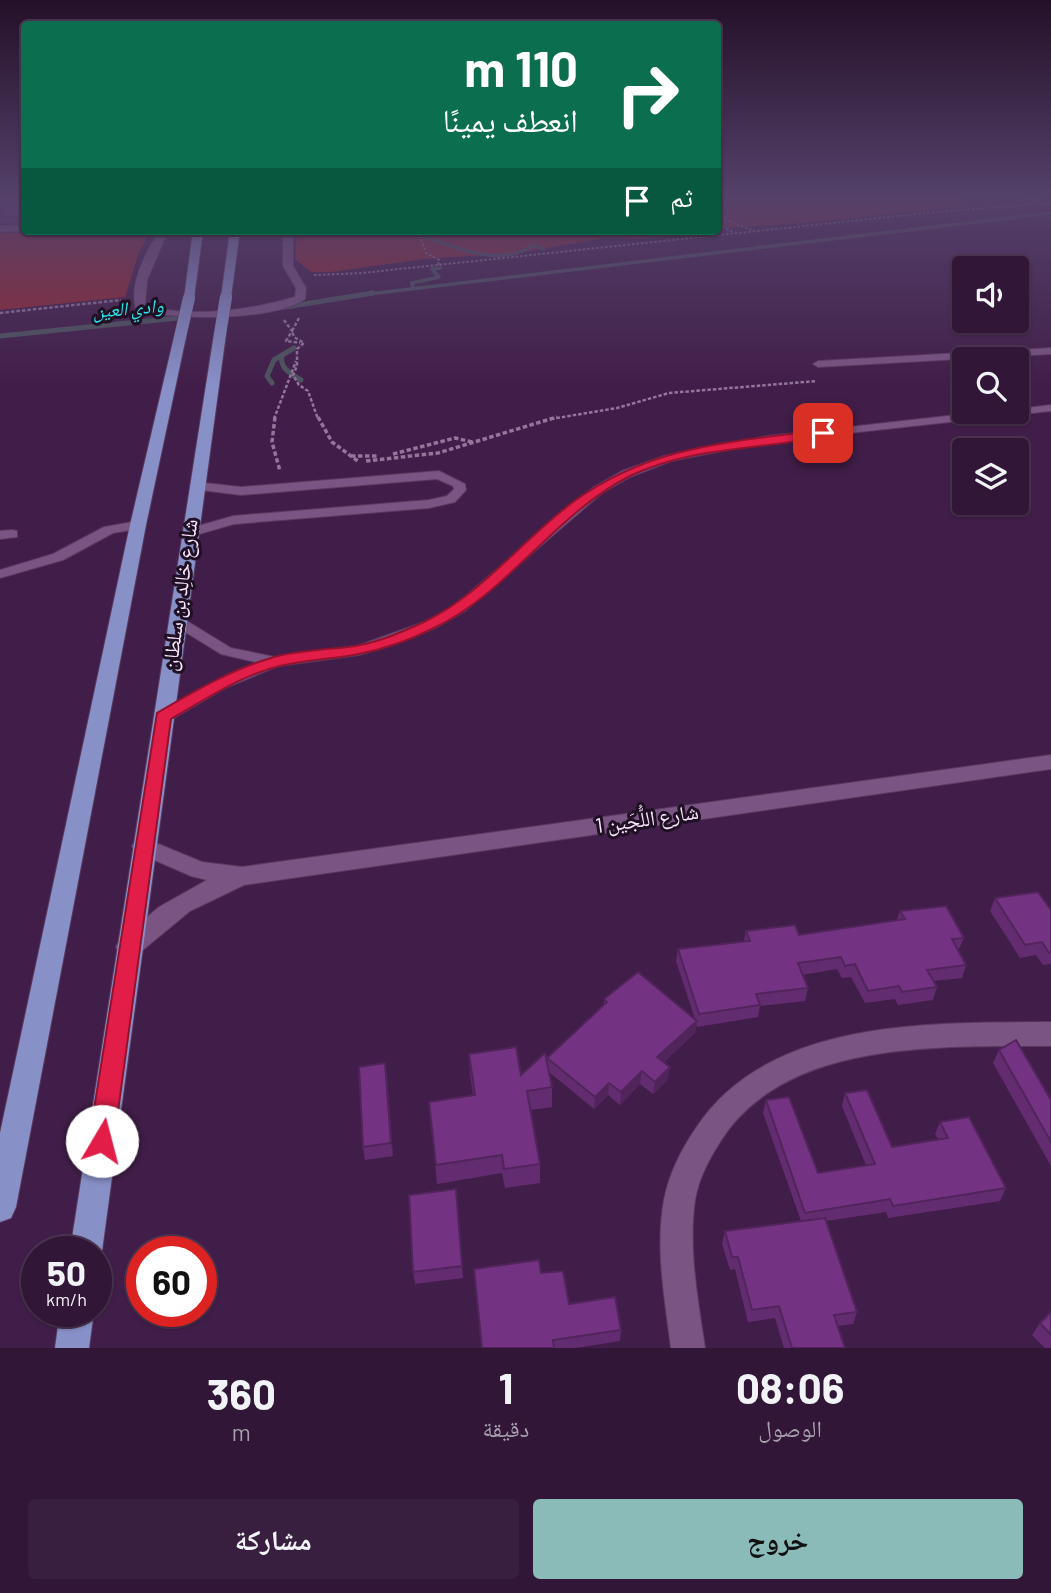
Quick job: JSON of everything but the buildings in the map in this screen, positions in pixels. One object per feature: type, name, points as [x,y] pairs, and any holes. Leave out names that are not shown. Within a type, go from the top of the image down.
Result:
[{"type":"main road","points":[[0,1207],[138,524],[189,299],[194,260]]},
{"type":"main road","name":"شارع خالِد بن سلطان","points":[[88,1236],[231,260]]},
{"type":"main road","points":[[72,1348],[75,1327]]},
{"type":"street","points":[[149,260],[139,288],[140,307],[152,313],[169,316],[241,310],[286,304],[300,299],[302,288],[288,266],[288,260]]},
{"type":"street","name":"شارع اللُّجَين 1","points":[[130,947],[162,915],[181,902],[201,891],[243,876],[1051,762]]},
{"type":"street","name":"شارع اللُّجَين 1","points":[[144,846],[199,870],[243,876]]},
{"type":"street","points":[[688,1348],[679,1276],[679,1203],[688,1171],[700,1144],[716,1119],[736,1098],[759,1080],[785,1068],[832,1053],[881,1042],[932,1036],[1051,1034]]},
{"type":"lane","points":[[818,364],[1051,351]]},
{"type":"lane","points":[[163,717],[219,685],[275,662],[359,650],[397,639],[432,624],[460,608],[598,489],[626,474],[668,458],[768,439],[1051,408]]},
{"type":"lane","points":[[189,533],[233,520],[429,504],[451,499],[460,490],[452,479],[439,475],[241,491],[196,486]]},
{"type":"lane","points":[[262,517],[256,508],[258,498],[267,489]]},
{"type":"lane","points":[[0,574],[43,563],[109,530],[138,524]]},
{"type":"lane","points":[[177,621],[226,651],[275,662]]},
{"type":"path","points":[[438,260],[438,265]]},
{"type":"path","points":[[440,260],[447,264]]},
{"type":"path","points":[[288,266],[309,275],[333,276],[486,260]]},
{"type":"path","points":[[300,299],[303,306],[299,309],[299,317],[286,341],[304,343]]},
{"type":"path","points":[[0,313],[125,300]]},
{"type":"path","points":[[292,331],[293,337],[304,343]]},
{"type":"path","points":[[304,343],[297,349],[297,366],[293,375],[299,385],[308,391],[316,418],[342,454],[359,462]]},
{"type":"path","points":[[289,487],[272,454],[270,442],[274,419],[296,360]]},
{"type":"path","points":[[357,481],[355,463],[438,453],[566,415],[617,408],[669,393],[821,381]]},
{"type":"path","points":[[342,454],[375,456],[455,438],[473,442]]},
{"type":"path","points":[[412,455],[429,446]]},
{"type":"shaded area","points":[[0,260],[137,260],[125,297],[0,310]]},
{"type":"shaded area","points":[[296,260],[418,260],[331,272],[311,272]]},
{"type":"waterway","name":"وادي العين","points":[[413,289],[656,260]]},
{"type":"waterway","points":[[413,289],[412,283],[439,277],[432,269],[441,268]]},
{"type":"waterway","name":"وادي العين","points":[[362,295],[413,289]]},
{"type":"waterway","name":"وادي العين","points":[[362,295],[373,293]]},
{"type":"waterway","name":"وادي العين","points":[[273,309],[362,295]]},
{"type":"waterway","name":"وادي العين","points":[[0,336],[187,317]]},
{"type":"waterway","points":[[282,355],[294,348]]},
{"type":"waterway","points":[[272,383],[267,376],[274,360],[282,355]]},
{"type":"waterway","points":[[282,355],[284,367],[301,380]]},
{"type":"route","points":[[102,1141],[163,717],[219,685],[275,662],[359,650],[397,639],[432,624],[460,608],[576,506],[598,489],[626,474],[668,458],[712,447],[823,433]]}]
